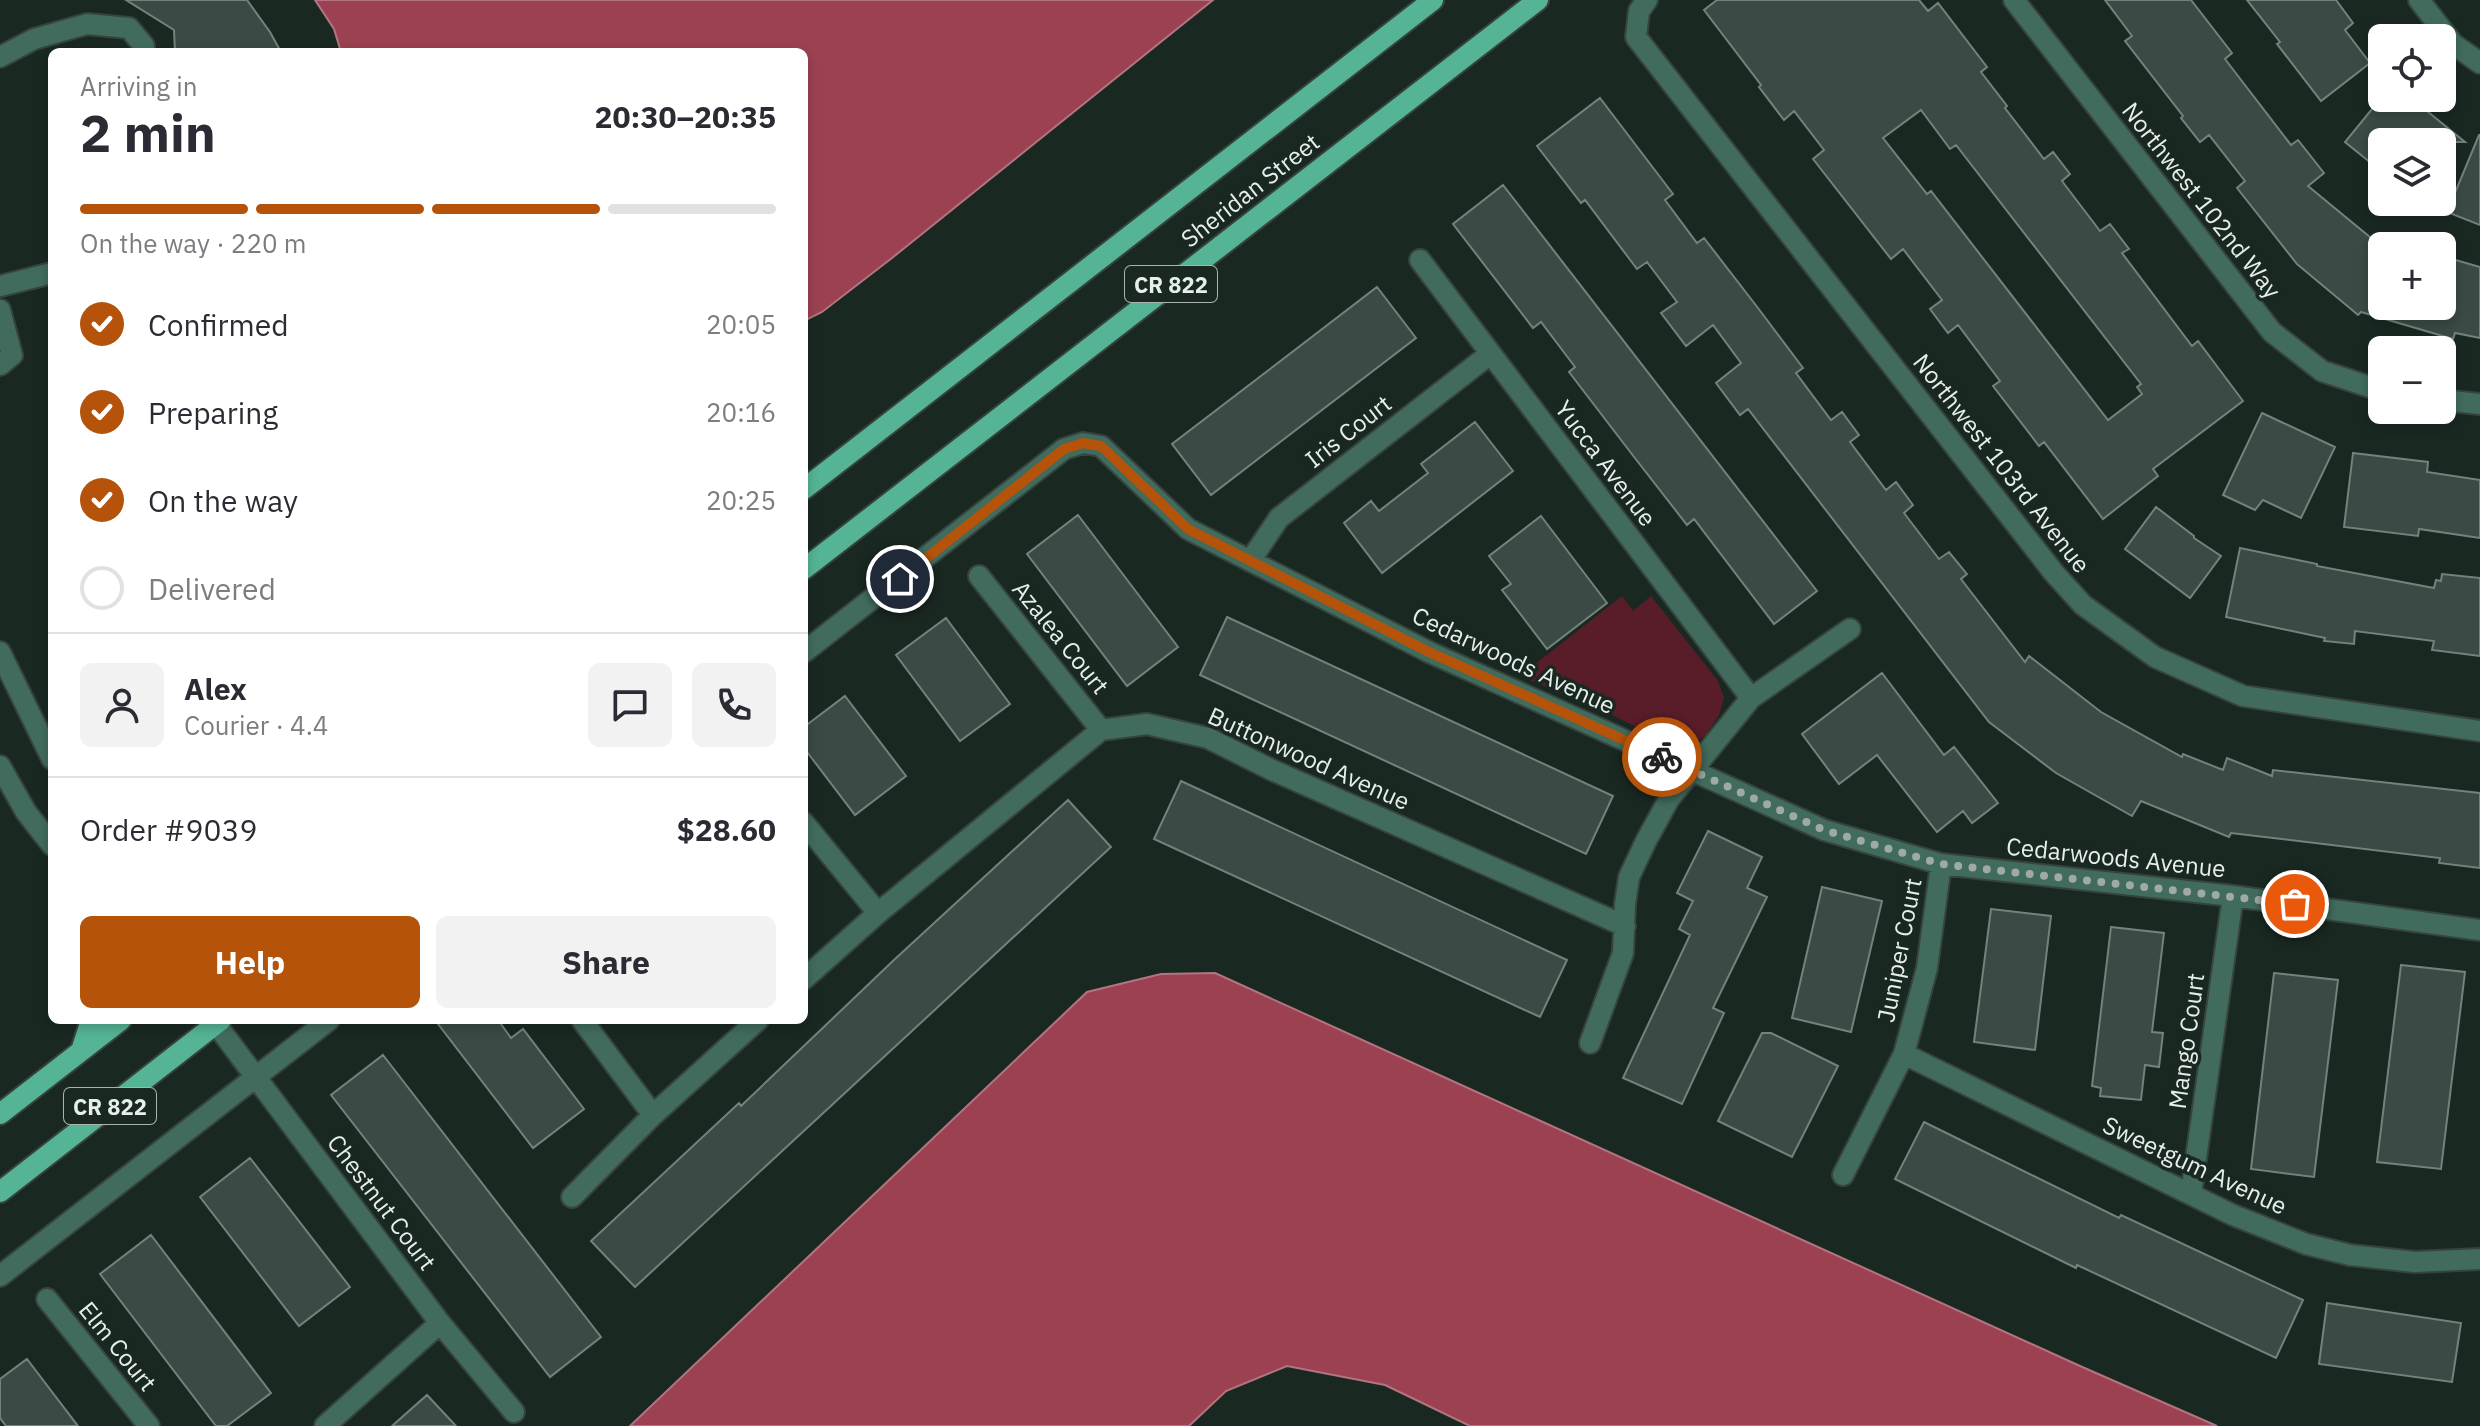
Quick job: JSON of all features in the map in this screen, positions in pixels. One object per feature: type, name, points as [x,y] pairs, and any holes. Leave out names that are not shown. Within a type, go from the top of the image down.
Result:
[{"type":"main road","name":"Sheridan Street","points":[[808,486],[1433,0]]},
{"type":"main road","name":"Sheridan Street","points":[[808,566],[1538,0]]},
{"type":"main road","points":[[81,1051],[90,1024]]},
{"type":"main road","name":"CR 822","points":[[0,1114],[116,1024]]},
{"type":"main road","name":"CR 822","points":[[0,1192],[210,1024]]},
{"type":"street","name":"Northwest 102nd Way","points":[[2014,0],[2272,332],[2322,371],[2368,386]]},
{"type":"street","points":[[2419,0],[2453,44],[2480,63]]},
{"type":"street","name":"Northwest 103rd Avenue","points":[[1643,6],[1636,37],[2044,561],[2083,605],[2155,657],[2243,696],[2480,731]]},
{"type":"street","points":[[0,57],[34,39],[87,24],[129,28],[144,48]]},
{"type":"street","name":"Yucca Avenue","points":[[1420,260],[1751,698]]},
{"type":"street","points":[[0,286],[48,274]]},
{"type":"street","points":[[0,310],[12,355],[0,365]]},
{"type":"street","name":"Iris Court","points":[[1250,561],[1279,518],[1490,354]]},
{"type":"street","points":[[2456,401],[2480,404]]},
{"type":"street","name":"Cedarwoods Avenue","points":[[808,649],[949,542],[1064,449],[1083,443],[1101,446],[1188,529],[1429,652],[1824,830],[1941,864],[2233,896],[2480,930]]},
{"type":"street","name":"Azalea Court","points":[[979,576],[1101,730]]},
{"type":"street","points":[[1590,1043],[1623,953],[1629,877],[1669,799],[1751,698],[1850,629]]},
{"type":"street","points":[[0,652],[48,751]]},
{"type":"street","name":"Buttonwood Avenue","points":[[1101,730],[1147,724],[1208,738],[1272,770],[1625,926]]},
{"type":"street","points":[[808,975],[878,913],[1101,730]]},
{"type":"street","points":[[0,766],[26,812],[48,840]]},
{"type":"street","points":[[808,828],[878,913]]},
{"type":"street","name":"Juniper Court","points":[[1843,1175],[1904,1054],[1927,968],[1941,864]]},
{"type":"street","name":"Mango Court","points":[[2191,1194],[2233,896]]},
{"type":"street","name":"Chestnut Court","points":[[216,1024],[440,1323],[514,1412]]},
{"type":"street","points":[[0,1276],[324,1024]]},
{"type":"street","points":[[585,1024],[653,1115]]},
{"type":"street","points":[[572,1197],[653,1115],[754,1024]]},
{"type":"street","name":"Sweetgum Avenue","points":[[1904,1054],[2191,1194],[2306,1244],[2350,1255],[2415,1262],[2480,1259]]},
{"type":"street","name":"Elm Court","points":[[47,1299],[149,1426]]},
{"type":"street","points":[[325,1426],[440,1323]]},
{"type":"shaded area","points":[[315,0],[1213,0],[892,258],[822,312],[808,319],[808,48],[340,48],[334,29]]},
{"type":"shaded area","points":[[1622,596],[1633,611],[1651,596],[1718,681],[1724,698],[1719,715],[1706,735],[1691,745],[1675,746],[1610,714],[1520,676]]},
{"type":"shaded area","points":[[1215,973],[2217,1426],[1470,1426],[1385,1385],[1287,1366],[1226,1391],[1189,1426],[630,1426],[1087,992],[1161,974]]},
{"type":"building","points":[[126,0],[247,0],[279,48],[175,48],[174,30]]},
{"type":"building","points":[[1717,0],[1919,0],[1928,11],[1938,3],[1987,67],[1981,72],[2044,159],[2053,152],[2070,174],[2062,181],[2100,231],[2110,224],[2129,249],[2122,253],[2192,346],[2198,341],[2243,401],[2153,469],[2158,476],[2103,519],[2044,442],[2039,446],[1993,386],[2000,381],[1958,325],[1948,333],[1930,309],[1942,300],[1903,249],[1891,259],[1813,159],[1824,150],[1794,111],[1784,120],[1704,10]],"holes":[[[1921,110],[1950,149],[1956,145],[2141,384],[2137,387],[2142,394],[2108,420],[1931,191],[1927,194],[1883,138]]]},
{"type":"building","points":[[2105,0],[2191,0],[2232,53],[2225,59],[2291,145],[2298,140],[2324,173],[2308,186],[2368,235],[2368,314],[2361,312],[2358,315],[2297,264],[2237,188],[2245,181],[2209,135],[2200,142],[2125,41],[2132,36]]},
{"type":"building","points":[[2247,0],[2336,0],[2353,23],[2345,30],[2368,65],[2321,101],[2277,44],[2280,42]]},
{"type":"building","points":[[1600,98],[1673,194],[1665,200],[1697,243],[1704,238],[1758,308],[1803,368],[1796,373],[1831,420],[1842,412],[1859,435],[1850,442],[1886,490],[1896,482],[1913,505],[1904,513],[1939,559],[1949,552],[1967,574],[1961,579],[2025,662],[2029,656],[2101,712],[2182,757],[2183,754],[2223,770],[2227,758],[2272,776],[2273,770],[2480,793],[2480,868],[2439,863],[2440,858],[2231,833],[2229,837],[2141,801],[2132,816],[2056,773],[1989,722],[1748,409],[1740,415],[1716,383],[1741,363],[1713,325],[1686,346],[1661,313],[1677,302],[1647,262],[1637,269],[1585,200],[1581,203],[1537,146]]},
{"type":"building","points":[[2370,112],[2428,112],[2448,128],[2368,128],[2368,161],[2345,142]]},
{"type":"building","points":[[2480,135],[2480,225],[2456,216],[2456,190]]},
{"type":"building","points":[[1503,185],[1817,591],[1774,624],[1694,519],[1687,525],[1631,453],[1569,372],[1575,367],[1541,322],[1533,328],[1453,224]]},
{"type":"building","points":[[2456,260],[2480,267],[2480,338],[2455,333],[2454,336],[2443,336],[2388,320],[2456,320]]},
{"type":"building","points":[[1377,287],[1416,338],[1211,495],[1172,444]]},
{"type":"building","points":[[2262,413],[2335,447],[2301,518],[2263,500],[2255,510],[2223,495]]},
{"type":"building","points":[[1475,422],[1513,471],[1382,573],[1344,523],[1371,501],[1379,511],[1428,473],[1421,464]]},
{"type":"building","points":[[2353,453],[2428,462],[2427,472],[2480,480],[2480,538],[2419,529],[2418,536],[2344,527]]},
{"type":"building","points":[[2156,507],[2221,556],[2190,598],[2125,549]]},
{"type":"building","points":[[1078,515],[1178,647],[1127,686],[1027,554]]},
{"type":"building","points":[[1541,516],[1607,603],[1547,649],[1502,590],[1511,584],[1489,556]]},
{"type":"building","points":[[2240,548],[2434,588],[2436,580],[2441,581],[2442,574],[2480,578],[2480,656],[2432,650],[2434,641],[2355,631],[2354,644],[2324,641],[2325,638],[2226,617]]},
{"type":"building","points":[[1227,617],[1613,796],[1586,854],[1200,675]]},
{"type":"building","points":[[946,618],[1010,704],[960,741],[896,655]]},
{"type":"building","points":[[1882,673],[1944,755],[1954,747],[1998,803],[1972,823],[1963,811],[1937,832],[1877,755],[1839,784],[1802,734]]},
{"type":"building","points":[[845,696],[906,776],[855,815],[808,753],[808,724]]},
{"type":"building","points":[[1181,781],[1567,960],[1540,1017],[1154,839]]},
{"type":"building","points":[[1068,800],[1111,847],[635,1287],[591,1241],[739,1103],[741,1106]]},
{"type":"building","points":[[1708,831],[1762,857],[1747,888],[1767,897],[1713,1008],[1724,1013],[1682,1104],[1623,1078],[1690,935],[1679,929],[1693,901],[1677,893]]},
{"type":"building","points":[[1822,887],[1882,901],[1851,1032],[1792,1018]]},
{"type":"building","points":[[1991,909],[2051,916],[2035,1050],[1974,1042]]},
{"type":"building","points":[[2111,927],[2164,933],[2152,1032],[2163,1033],[2159,1067],[2145,1065],[2141,1100],[2100,1096],[2101,1088],[2092,1086]]},
{"type":"building","points":[[2401,965],[2465,972],[2441,1169],[2377,1162]]},
{"type":"building","points":[[2274,973],[2338,980],[2314,1177],[2251,1169]]},
{"type":"building","points":[[438,1024],[501,1024],[511,1038],[523,1029],[584,1109],[533,1148]]},
{"type":"building","points":[[1762,1033],[1771,1033],[1838,1066],[1792,1157],[1718,1121]]},
{"type":"building","points":[[383,1055],[601,1337],[550,1377],[331,1095]]},
{"type":"building","points":[[1924,1122],[2119,1218],[2121,1215],[2303,1300],[2276,1358],[2077,1265],[2076,1268],[1895,1179]]},
{"type":"building","points":[[250,1158],[350,1287],[299,1326],[200,1197]]},
{"type":"building","points":[[151,1235],[271,1393],[227,1426],[216,1426],[100,1274]]},
{"type":"building","points":[[2327,1303],[2461,1323],[2452,1382],[2319,1364]]},
{"type":"building","points":[[27,1359],[78,1426],[6,1426],[0,1418],[0,1379]]},
{"type":"building","points":[[427,1395],[456,1426],[392,1426]]},
{"type":"way so far","points":[[1662,757],[1824,830],[1941,864],[2295,904]]},
{"type":"route","points":[[900,579],[1064,449],[1083,443],[1101,446],[1188,529],[1429,652],[1662,757]]}]
